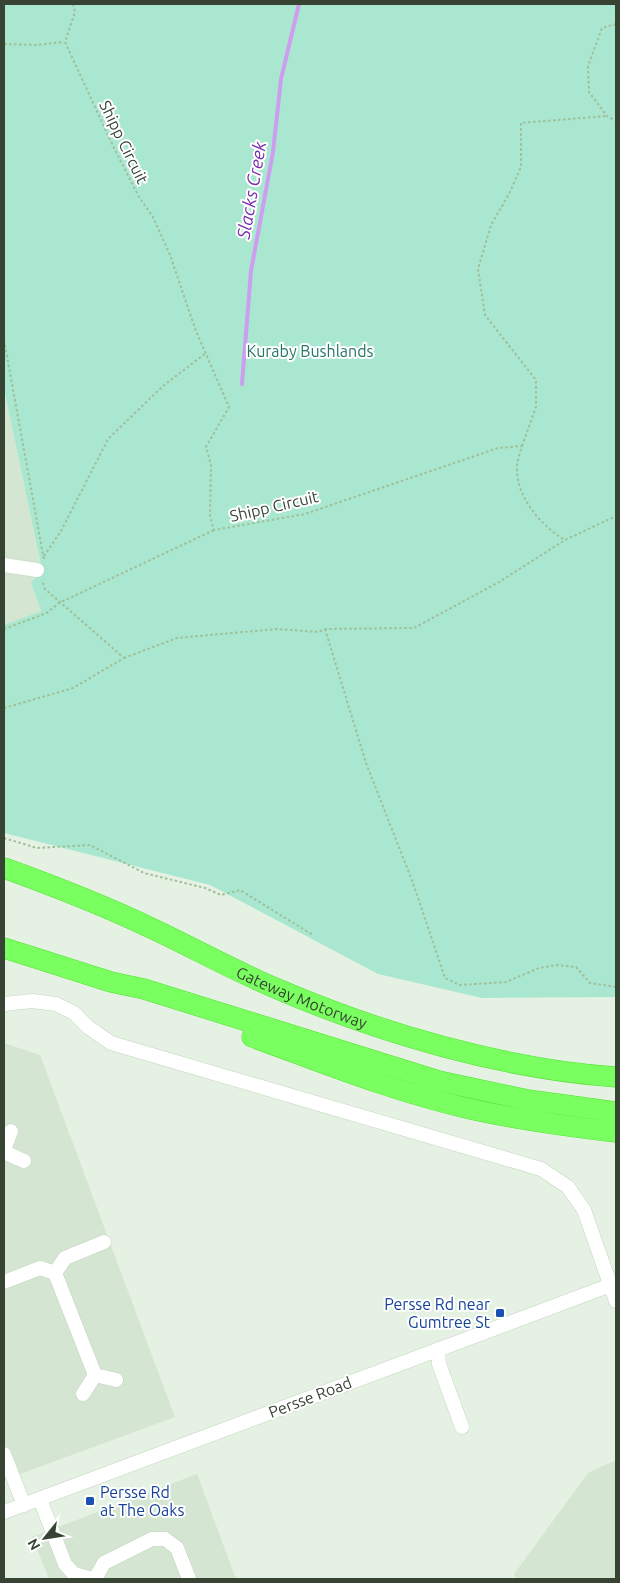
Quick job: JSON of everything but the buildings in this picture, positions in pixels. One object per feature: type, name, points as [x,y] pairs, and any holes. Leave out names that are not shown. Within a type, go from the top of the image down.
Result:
[{"type":"highway","name":"Gateway Motorway","points":[[4,868],[99,904],[280,990],[385,1030],[481,1055],[537,1066],[616,1077]]},
{"type":"highway","points":[[4,948],[110,982],[144,989],[439,1082],[528,1100],[616,1112]]},
{"type":"highway","points":[[110,982],[147,1001],[245,1034],[362,1077],[423,1096],[462,1107],[512,1117],[616,1132]]},
{"type":"street","points":[[4,565],[37,570]]},
{"type":"street","points":[[4,1004],[32,1001],[56,1004],[74,1013],[88,1027],[111,1043],[541,1169],[568,1187],[584,1210],[613,1285],[616,1301]]},
{"type":"street","points":[[11,1130],[4,1151],[24,1161]]},
{"type":"street","points":[[55,1273],[65,1258],[104,1242]]},
{"type":"street","points":[[4,1282],[40,1268],[55,1273]]},
{"type":"street","points":[[55,1273],[95,1375]]},
{"type":"street","name":"Persse Road","points":[[4,1512],[613,1285]]},
{"type":"street","points":[[438,1349],[439,1364],[462,1427]]},
{"type":"street","points":[[95,1375],[116,1380]]},
{"type":"street","points":[[83,1394],[95,1375]]},
{"type":"street","points":[[4,1454],[24,1505]]},
{"type":"street","points":[[40,1499],[66,1564],[74,1574],[94,1579],[104,1563],[152,1539],[165,1539],[177,1548],[189,1579]]},
{"type":"path","points":[[4,44],[36,45],[65,42],[75,12],[73,4]]},
{"type":"path","points":[[616,24],[602,28],[588,66],[589,92],[607,116],[616,121]]},
{"type":"path","name":"Shipp Circuit","points":[[65,42],[113,146],[139,197],[160,232],[170,255],[185,302],[229,407],[206,447],[212,465],[210,517],[214,530],[305,514],[498,448],[522,446]]},
{"type":"path","points":[[564,540],[551,532],[534,512],[521,489],[517,465],[536,408],[536,380],[485,315],[478,269],[491,225],[509,194],[520,167],[521,123],[607,116]]},
{"type":"path","points":[[4,340],[40,543],[44,556],[45,566],[37,570],[45,589],[124,658]]},
{"type":"path","points":[[44,556],[61,531],[108,439],[163,386],[206,352]]},
{"type":"path","points":[[4,708],[73,688],[124,658],[177,638],[277,629],[318,632],[325,629],[414,628],[499,582],[564,540],[616,516]]},
{"type":"path","points":[[4,629],[47,613],[59,603],[214,530]]},
{"type":"path","points":[[325,629],[366,763],[413,883],[446,978],[460,985],[506,982],[539,968],[557,965],[576,967],[590,983],[616,987]]},
{"type":"path","points":[[4,838],[37,848],[90,845],[144,873],[205,888],[220,895],[240,890],[313,935]]},
{"type":"shaded area","points":[[4,389],[42,571],[31,583],[41,611],[4,625]]},
{"type":"shaded area","points":[[4,1043],[40,1055],[175,1417],[4,1480]]},
{"type":"shaded area","points":[[616,1460],[616,1579],[516,1579],[514,1574],[588,1473]]},
{"type":"shaded area","points":[[197,1474],[236,1579],[49,1579],[32,1537]]},
{"type":"green space","name":"Kuraby Bushlands","points":[[4,4],[616,4],[616,997],[482,998],[378,974],[210,885],[4,833],[4,625],[41,611],[31,583],[42,570],[4,389]]},
{"type":"waterway","name":"Slacks Creek","points":[[242,384],[251,271],[273,152],[281,79],[299,4]]},
{"type":"place","name":"Persse Rd near Gumtree St","points":[[500,1313]]},
{"type":"place","name":"Persse Rd at The Oaks","points":[[90,1501]]}]
